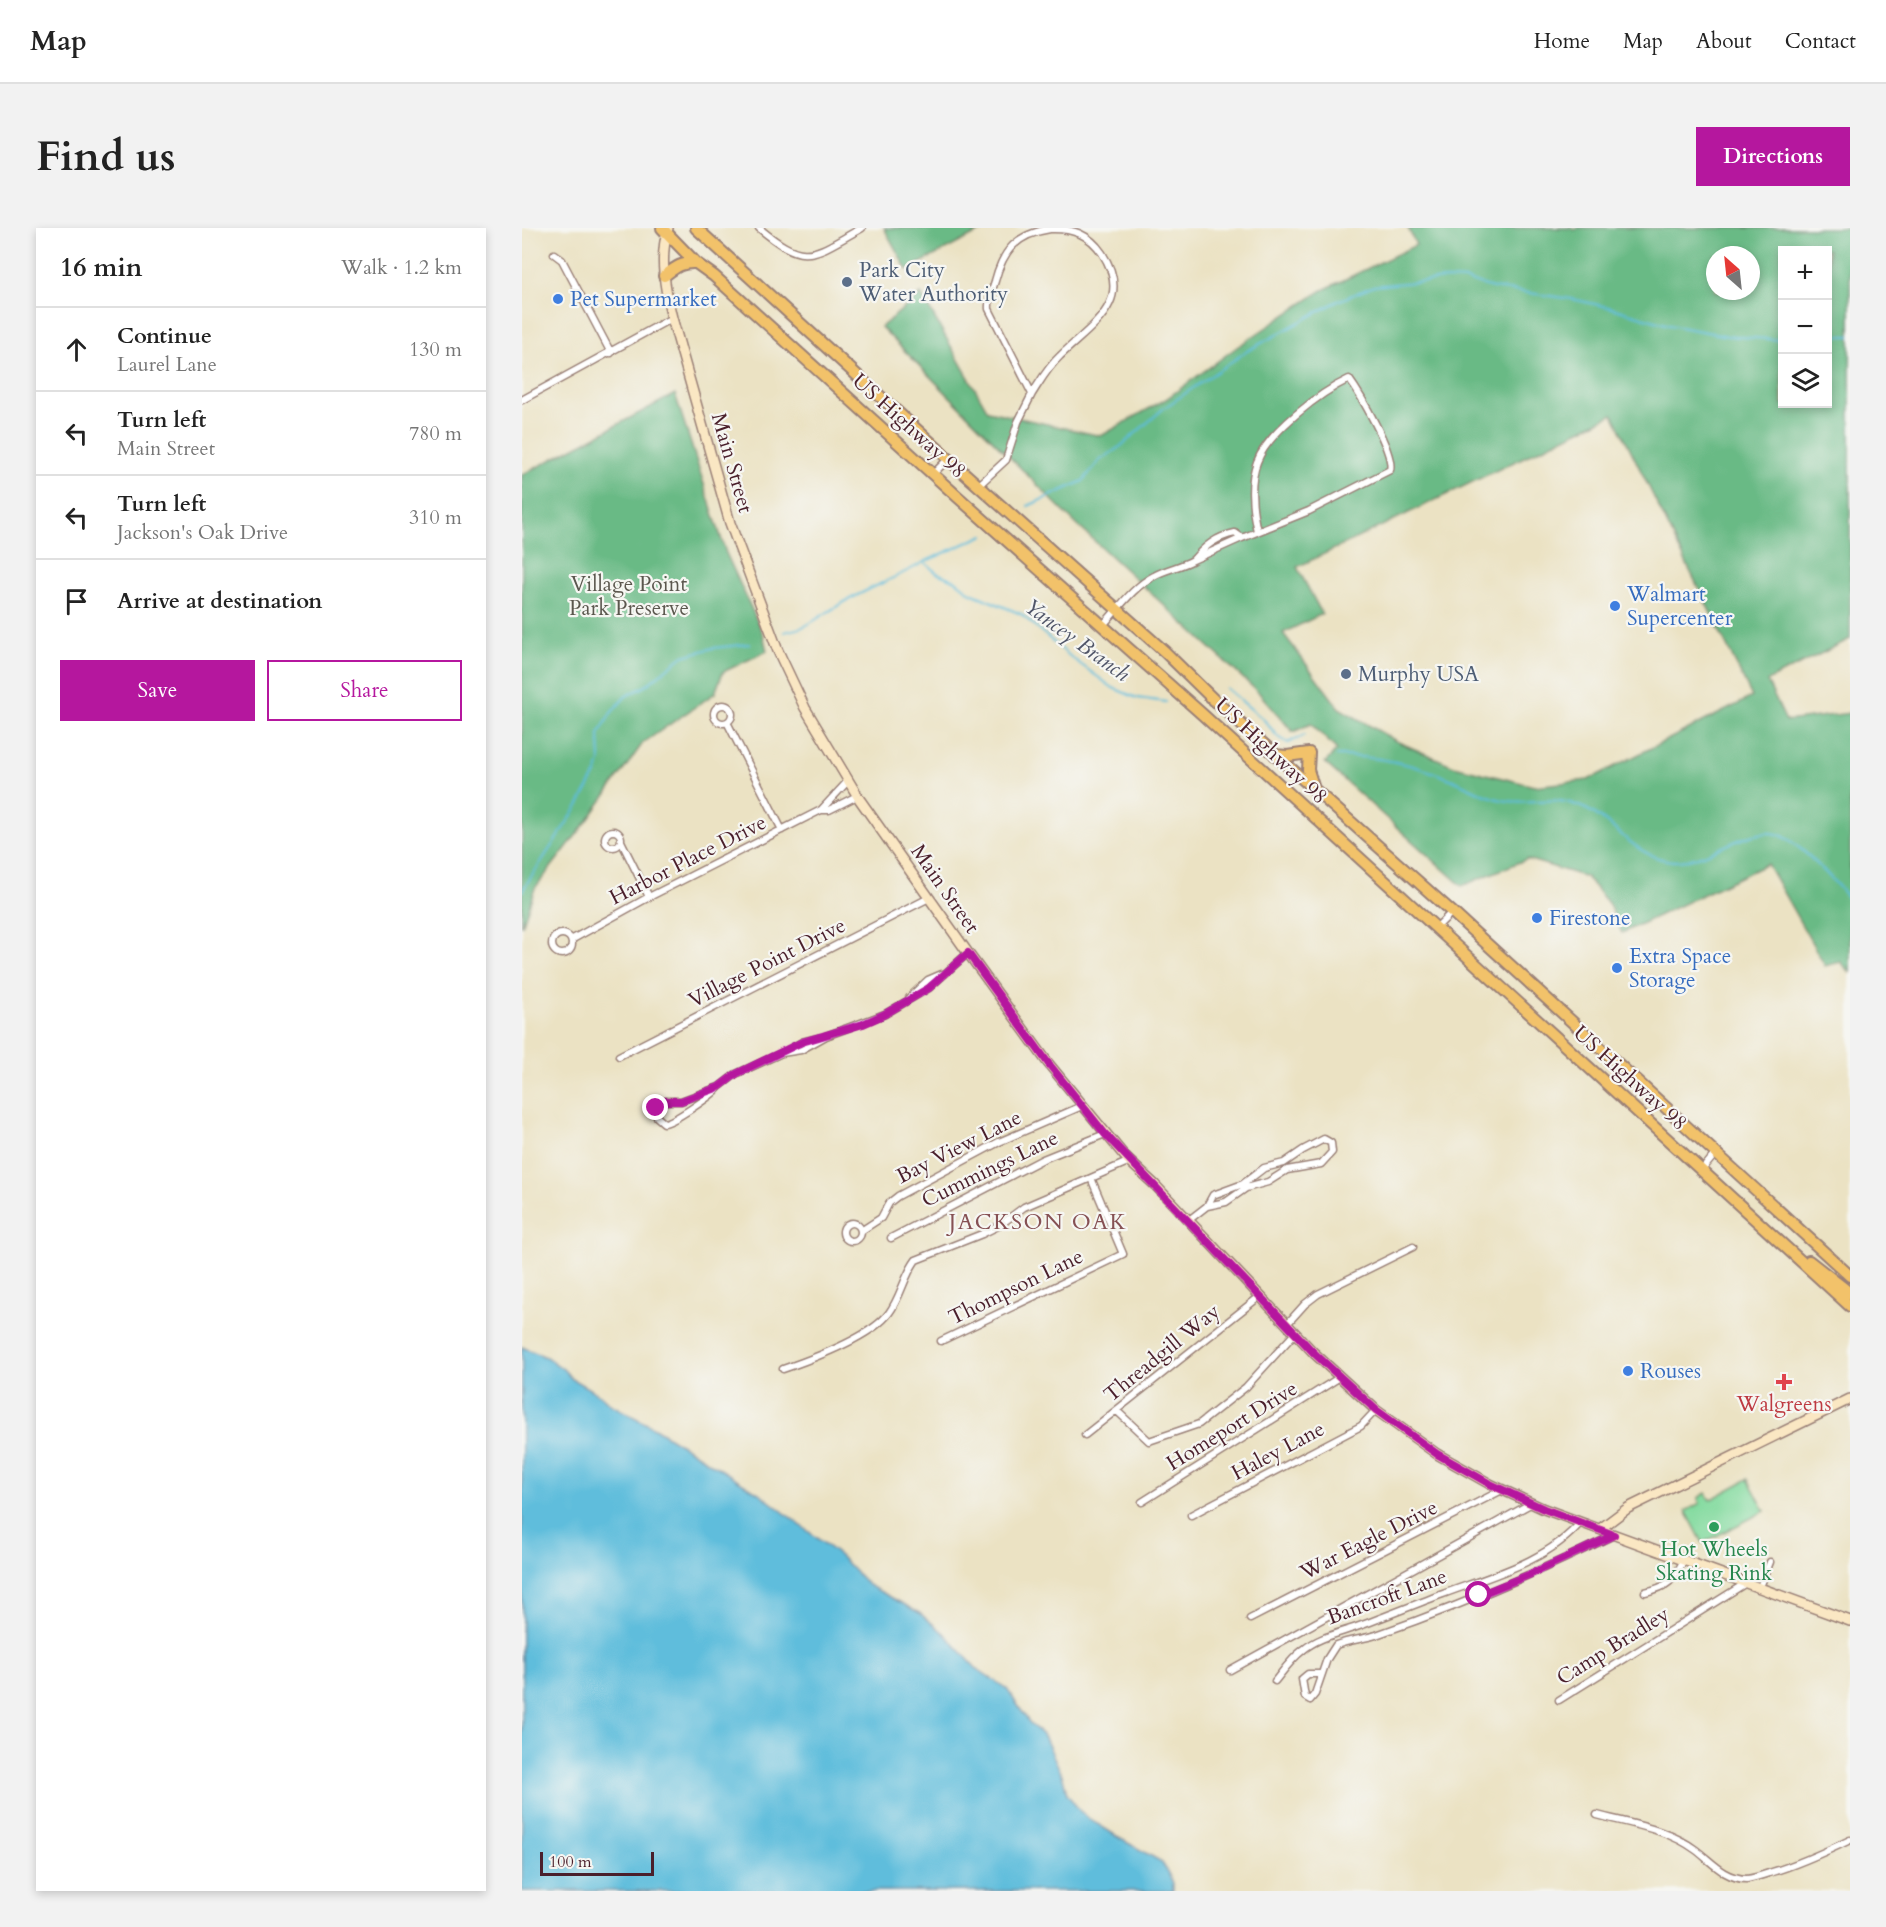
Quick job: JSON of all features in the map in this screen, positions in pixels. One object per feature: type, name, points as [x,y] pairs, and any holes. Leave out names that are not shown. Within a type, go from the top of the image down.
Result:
[{"type":"main road","name":"US Highway 98","points":[[696,228],[1275,755],[1452,912],[1850,1276]]},
{"type":"main road","name":"US Highway 98","points":[[666,230],[696,263],[1103,625],[1850,1306]]},
{"type":"main road","name":"Main Street","points":[[666,230],[664,276],[672,318],[730,523],[790,679],[857,796],[968,953],[1105,1134],[1189,1220],[1259,1297],[1340,1377],[1376,1410],[1437,1454],[1502,1490],[1532,1503],[1850,1621]]},
{"type":"main road","points":[[664,276],[684,262],[696,263]]},
{"type":"main road","points":[[1275,755],[1309,753],[1308,770],[1315,791]]},
{"type":"main road","points":[[1783,1245],[1814,1264],[1850,1293]]},
{"type":"main road","points":[[1600,1529],[1628,1508],[1850,1399]]},
{"type":"street","points":[[759,228],[780,245],[803,255],[819,251],[862,228]]},
{"type":"street","points":[[978,486],[1006,460],[1018,422],[1032,394],[1057,359],[1099,321],[1108,308],[1113,283],[1105,258],[1095,243],[1082,233],[1058,229],[1042,230],[1014,243],[1004,256],[988,301],[989,309],[1032,394]]},
{"type":"street","points":[[554,254],[562,260],[611,353]]},
{"type":"street","points":[[522,400],[672,318]]},
{"type":"street","points":[[1103,625],[1128,595],[1154,576],[1309,511],[1390,471],[1391,461],[1387,449],[1363,399],[1349,379],[1333,386],[1306,407],[1265,447],[1257,463],[1253,486],[1252,503],[1257,531]]},
{"type":"street","points":[[933,474],[948,459]]},
{"type":"street","points":[[1193,560],[1203,548],[1224,536],[1235,534],[1242,538]]},
{"type":"street","points":[[728,722],[782,830]]},
{"type":"street","name":"Harbor Place Drive","points":[[571,940],[649,897],[821,810],[848,781]]},
{"type":"street","name":"Harbor Place Drive","points":[[821,810],[829,810],[857,796]]},
{"type":"street","points":[[621,841],[649,897]]},
{"type":"street","name":"Village Point Drive","points":[[619,1056],[929,898]]},
{"type":"street","points":[[1436,928],[1452,912]]},
{"type":"street","points":[[719,1087],[681,1101],[665,1101],[656,1108],[657,1117],[664,1123],[672,1122],[690,1107],[704,1101],[736,1074],[782,1053],[809,1047],[825,1036],[885,1014],[906,1000],[928,980],[949,971],[968,953]]},
{"type":"street","name":"Bay View Lane","points":[[861,1231],[881,1218],[889,1203],[898,1196],[999,1142],[1082,1106]]},
{"type":"street","name":"Cummings Lane","points":[[891,1238],[1044,1159],[1105,1134]]},
{"type":"street","points":[[1189,1220],[1207,1206],[1213,1196],[1244,1186],[1268,1182],[1287,1170],[1321,1164],[1332,1152],[1331,1143],[1324,1139],[1284,1163],[1264,1168],[1244,1186]]},
{"type":"street","points":[[1702,1170],[1716,1153]]},
{"type":"street","points":[[783,1369],[822,1354],[881,1322],[896,1302],[916,1260],[982,1234],[1024,1207],[1130,1161]]},
{"type":"street","points":[[1284,1163],[1287,1170]]},
{"type":"street","name":"Thompson Lane","points":[[941,1341],[1123,1254],[1091,1178]]},
{"type":"street","points":[[1287,1324],[1305,1304],[1318,1294],[1413,1247]]},
{"type":"street","name":"Threadgill Way","points":[[1085,1435],[1259,1297]]},
{"type":"street","points":[[1117,1411],[1149,1441],[1199,1424],[1246,1387],[1295,1333]]},
{"type":"street","name":"Homeport Drive","points":[[1142,1502],[1340,1377]]},
{"type":"street","name":"Haley Lane","points":[[1191,1515],[1361,1426],[1376,1410]]},
{"type":"street","name":"War Eagle Drive","points":[[1250,1619],[1502,1490]]},
{"type":"street","points":[[1230,1670],[1532,1503]]},
{"type":"street","name":"Bancroft Lane","points":[[1275,1681],[1302,1650],[1315,1642],[1542,1555],[1568,1537],[1581,1522]]},
{"type":"street","points":[[1320,1674],[1336,1645],[1374,1636],[1479,1595],[1531,1574],[1614,1535]]},
{"type":"street","points":[[1645,1592],[1658,1589],[1672,1581],[1684,1560]]},
{"type":"street","points":[[1760,1587],[1770,1562]]},
{"type":"street","name":"Camp Bradley","points":[[1559,1700],[1747,1582]]},
{"type":"street","points":[[1597,1815],[1651,1828],[1675,1838],[1696,1850],[1716,1868],[1731,1876],[1748,1879],[1792,1866],[1850,1840]]},
{"type":"green space","points":[[884,228],[987,228],[907,270]]},
{"type":"green space","points":[[1408,228],[1571,228],[1574,230],[1578,228],[1850,228],[1850,639],[1767,681],[1786,721],[1850,713],[1850,973],[1841,962],[1825,966],[1767,864],[1622,933],[1608,903],[1586,877],[1527,859],[1462,886],[1325,763],[1337,750],[1311,724],[1293,732],[1259,693],[1076,524],[881,327],[921,294],[988,411],[1101,436],[1166,399],[1237,347],[1321,291],[1416,245]],"holes":[[[1613,414],[1752,697],[1588,780],[1534,786],[1454,766],[1396,741],[1339,708],[1283,633],[1322,614],[1297,567]]]},
{"type":"green space","name":"Village Point Park Preserve","points":[[675,394],[726,553],[763,634],[767,651],[723,672],[715,693],[643,743],[588,820],[535,888],[522,926],[522,475]]},
{"type":"green space","name":"Hot Wheels Skating Rink","points":[[1748,1479],[1765,1511],[1703,1543],[1686,1511],[1700,1503],[1698,1498],[1706,1493],[1710,1500]]},
{"type":"water","points":[[522,1347],[546,1357],[563,1369],[572,1379],[600,1395],[610,1404],[656,1429],[759,1493],[840,1556],[868,1585],[918,1612],[944,1633],[976,1668],[1007,1689],[1029,1722],[1045,1738],[1063,1777],[1067,1794],[1080,1811],[1086,1817],[1162,1862],[1173,1883],[1173,1891],[522,1891]]},
{"type":"waterway","points":[[1028,506],[1083,481],[1099,461],[1121,446],[1164,408],[1247,351],[1338,301],[1374,286],[1446,279],[1466,280],[1493,288],[1572,299],[1669,325],[1728,336],[1778,340]]},
{"type":"waterway","points":[[1832,336],[1850,336]]},
{"type":"waterway","points":[[924,562],[984,535]]},
{"type":"waterway","name":"Yancey Branch","points":[[784,632],[804,626],[846,601],[924,562],[937,573],[956,581],[971,593],[1021,614],[1072,658],[1113,688],[1137,698],[1166,702]]},
{"type":"waterway","name":"Yancey Branch","points":[[522,891],[578,806],[597,772],[600,761],[599,734],[611,713],[626,696],[644,687],[683,656],[713,648],[749,644]]},
{"type":"waterway","name":"Yancey Branch","points":[[1226,688],[1264,720],[1278,737],[1288,743],[1305,735]]},
{"type":"waterway","name":"Yancey Branch","points":[[1337,756],[1366,757],[1407,764],[1455,781],[1485,795],[1508,801],[1551,800],[1579,806],[1603,820],[1646,853],[1673,861],[1699,856],[1753,835],[1777,834],[1795,844],[1805,853],[1850,901]]},
{"type":"place","name":"Park City Water Authority","points":[[847,282]]},
{"type":"place","name":"Pet Supermarket","points":[[558,299]]},
{"type":"place","name":"Walmart Supercenter","points":[[1615,606]]},
{"type":"place","name":"Murphy USA","points":[[1346,674]]},
{"type":"place","name":"Firestone","points":[[1537,918]]},
{"type":"place","name":"Extra Space Storage","points":[[1617,968]]},
{"type":"place","name":"Rouses","points":[[1628,1371]]},
{"type":"place","name":"Walgreens","points":[[1784,1382]]},
{"type":"place","name":"Hot Wheels Skating Rink","points":[[1714,1527]]},
{"type":"district","name":"JACKSON OAK","points":[[1038,1222]]},
{"type":"route","points":[[656,1108],[665,1101],[689,1099],[719,1087],[736,1074],[802,1042],[863,1024],[885,1014],[929,988],[968,953],[1048,1063],[1127,1159],[1189,1220],[1314,1353],[1376,1410],[1437,1454],[1490,1484],[1544,1509],[1614,1535],[1531,1574],[1479,1595]]}]
